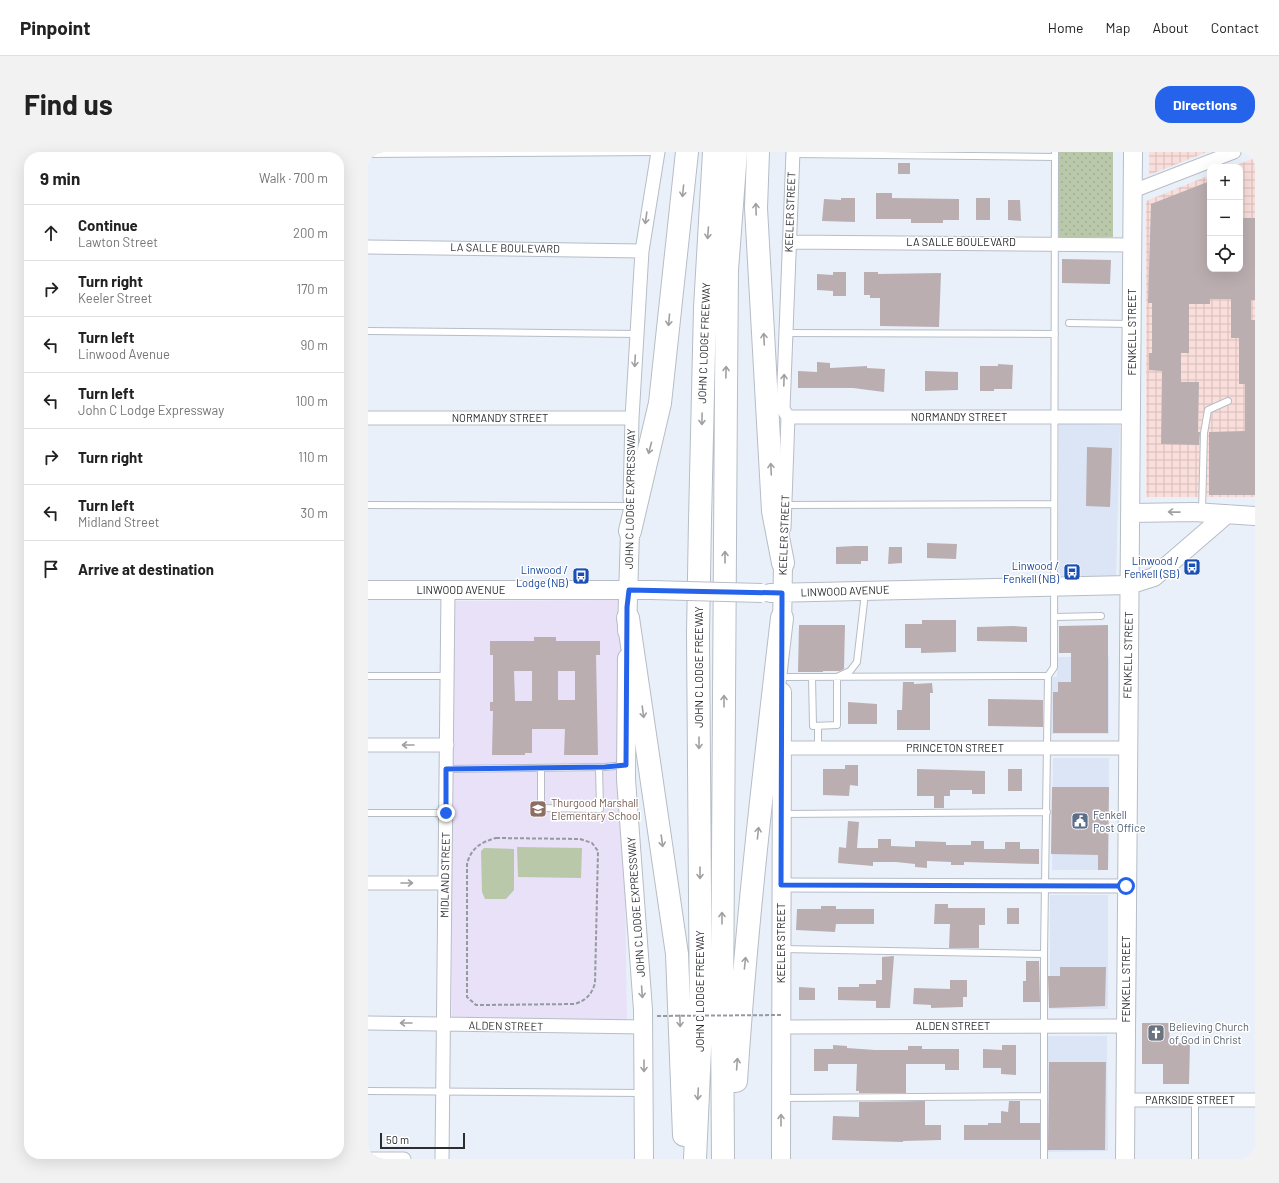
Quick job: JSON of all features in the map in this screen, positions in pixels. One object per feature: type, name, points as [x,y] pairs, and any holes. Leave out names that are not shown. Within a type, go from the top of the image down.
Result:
[{"type":"highway","points":[[630,531],[660,403],[687,152]]},
{"type":"highway","name":"JOHN C LODGE FREEWAY","points":[[695,1159],[701,1027],[698,642],[700,520],[705,308],[714,152]]},
{"type":"highway","name":"JOHN C LODGE FREEWAY","points":[[722,1159],[727,270],[736,152]]},
{"type":"highway","points":[[758,152],[756,208],[773,511],[783,563]]},
{"type":"highway","points":[[628,618],[677,954],[682,1129],[687,1159]]},
{"type":"highway","points":[[729,1159],[732,1140],[741,1002],[749,916],[782,618]]},
{"type":"street","name":"JOHN C LODGE EXPRESSWAY","points":[[644,1159],[644,1027],[626,765],[628,618],[632,418],[642,251],[658,152]]},
{"type":"street","name":"FENKELL STREET","points":[[1125,1159],[1133,152]]},
{"type":"street","points":[[1133,190],[1234,152]]},
{"type":"street","name":"KEELER STREET","points":[[781,1159],[782,593],[788,417],[783,409],[793,153]]},
{"type":"street","name":"LA SALLE BOULEVARD","points":[[789,242],[1056,243],[1132,245]]},
{"type":"street","name":"LA SALLE BOULEVARD","points":[[368,247],[642,251]]},
{"type":"street","name":"NORMANDY STREET","points":[[788,417],[1131,417]]},
{"type":"street","name":"NORMANDY STREET","points":[[368,418],[632,418]]},
{"type":"street","points":[[1130,513],[1202,513],[1255,516]]},
{"type":"street","name":"LINWOOD AVENUE","points":[[368,590],[651,590],[782,593],[866,589],[1129,584],[1154,577],[1226,514]]},
{"type":"street","name":"MIDLAND STREET","points":[[442,1159],[448,590]]},
{"type":"street","points":[[368,745],[447,745]]},
{"type":"street","name":"PRINCETON STREET","points":[[782,748],[1128,748]]},
{"type":"street","points":[[368,883],[445,883]]},
{"type":"street","points":[[781,885],[1126,886]]},
{"type":"street","name":"ALDEN STREET","points":[[781,1021],[1125,1026]]},
{"type":"street","name":"ALDEN STREET","points":[[368,1022],[428,1023],[444,1025],[644,1027]]},
{"type":"street","name":"PARKSIDE STREET","points":[[1125,1100],[1255,1100]]},
{"type":"street","points":[[368,1159],[404,1159]]},
{"type":"lane","points":[[368,154],[658,152]]},
{"type":"lane","points":[[793,153],[1055,155],[1054,667],[1048,676],[1044,954],[1044,1159]]},
{"type":"lane","points":[[1069,323],[1132,324]]},
{"type":"lane","points":[[368,331],[637,334]]},
{"type":"lane","points":[[785,333],[1055,334]]},
{"type":"lane","points":[[1202,513],[1204,432],[1208,410],[1228,401]]},
{"type":"lane","points":[[785,505],[1054,504]]},
{"type":"lane","points":[[368,505],[630,506]]},
{"type":"lane","points":[[837,677],[850,671],[857,662],[866,589]]},
{"type":"lane","points":[[1054,616],[1101,616]]},
{"type":"lane","points":[[368,676],[447,676]]},
{"type":"lane","points":[[782,677],[1048,676]]},
{"type":"lane","points":[[812,677],[812,726],[818,726],[837,725],[837,677]]},
{"type":"lane","points":[[818,726],[818,748]]},
{"type":"lane","points":[[446,769],[599,767],[626,765]]},
{"type":"lane","points":[[541,768],[541,808],[600,809],[599,767]]},
{"type":"lane","points":[[782,814],[1047,812]]},
{"type":"lane","points":[[368,813],[446,813]]},
{"type":"lane","points":[[781,949],[1044,954]]},
{"type":"lane","points":[[368,1091],[644,1093]]},
{"type":"lane","points":[[780,1098],[1044,1096]]},
{"type":"lane","points":[[1195,1100],[1195,1159]]},
{"type":"path","points":[[496,838],[580,839],[592,843],[598,850],[596,966],[593,990],[588,997],[574,1004],[482,1006],[471,1002],[466,992],[467,864],[471,852],[477,845],[496,838]]},
{"type":"path","points":[[657,1016],[781,1021]]},
{"type":"shaded area","points":[[1149,152],[1207,152],[1149,175]]},
{"type":"shaded area","points":[[1255,158],[1255,497],[1146,497],[1146,201],[1207,176],[1207,272],[1243,272],[1243,164],[1239,164]]},
{"type":"shaded area","points":[[1059,423],[1120,425],[1116,579],[1059,580]]},
{"type":"shaded area","name":"Thurgood Marshall Elementary School","points":[[621,600],[627,1021],[452,1018],[451,601]]},
{"type":"shaded area","points":[[1057,657],[1109,657],[1109,734],[1051,734],[1051,677],[1057,677]]},
{"type":"shaded area","name":"Fenkell Post Office","points":[[1053,758],[1109,758],[1108,870],[1052,870]]},
{"type":"shaded area","points":[[1050,895],[1108,895],[1108,1009],[1050,1009]]},
{"type":"shaded area","points":[[1048,1036],[1107,1036],[1108,1151],[1048,1152]]},
{"type":"green space","points":[[1058,152],[1113,152],[1113,237],[1059,238]]},
{"type":"green space","points":[[517,847],[582,848],[581,878],[518,877]]},
{"type":"green space","points":[[484,848],[514,849],[514,890],[506,899],[485,899],[482,892],[481,851]]},
{"type":"building","points":[[898,163],[910,163],[910,174],[898,174]]},
{"type":"building","points":[[1207,182],[1207,272],[1243,272],[1243,218],[1255,218],[1255,300],[1251,300],[1251,320],[1255,320],[1255,495],[1209,495],[1209,432],[1245,431],[1245,384],[1239,384],[1239,338],[1231,338],[1231,299],[1210,299],[1210,304],[1189,304],[1189,353],[1181,353],[1181,382],[1199,382],[1199,445],[1161,444],[1162,371],[1149,370],[1149,353],[1152,353],[1152,303],[1148,303],[1151,204]]},
{"type":"building","points":[[876,193],[892,193],[892,198],[959,199],[959,220],[943,220],[943,223],[911,223],[911,219],[876,219]]},
{"type":"building","points":[[841,198],[855,198],[855,222],[822,221],[824,199],[841,200]]},
{"type":"building","points":[[976,198],[990,198],[990,220],[976,220]]},
{"type":"building","points":[[1008,200],[1020,200],[1021,221],[1008,220]]},
{"type":"building","points":[[1062,259],[1111,260],[1110,284],[1062,283]]},
{"type":"building","points":[[833,272],[846,272],[846,296],[833,296],[833,291],[817,290],[817,274],[833,275]]},
{"type":"building","points":[[864,272],[878,272],[878,274],[941,273],[939,327],[880,326],[880,298],[870,298],[870,295],[864,295]]},
{"type":"building","points":[[817,362],[830,363],[830,368],[867,366],[867,368],[885,369],[884,392],[853,388],[798,388],[798,371],[817,372]]},
{"type":"building","points":[[998,364],[1013,365],[1012,389],[980,391],[980,366],[998,366]]},
{"type":"building","points":[[925,371],[958,372],[958,390],[925,391]]},
{"type":"building","points":[[1087,447],[1112,448],[1110,507],[1086,506]]},
{"type":"building","points":[[927,543],[957,544],[956,559],[927,558]]},
{"type":"building","points":[[868,546],[868,561],[861,561],[861,564],[836,564],[836,547]]},
{"type":"building","points":[[889,547],[902,547],[902,563],[888,564]]},
{"type":"building","points":[[922,620],[956,620],[956,652],[921,653],[921,648],[905,648],[905,624],[922,624]]},
{"type":"building","points":[[799,625],[845,625],[844,669],[840,671],[798,672]]},
{"type":"building","points":[[1108,625],[1108,733],[1053,733],[1053,692],[1058,692],[1058,682],[1071,682],[1071,653],[1059,653],[1059,626]]},
{"type":"building","points":[[977,627],[1027,627],[1027,642],[977,641]]},
{"type":"building","points":[[534,637],[556,637],[556,641],[600,641],[600,655],[596,655],[598,755],[564,755],[565,729],[532,729],[532,753],[525,753],[525,755],[492,755],[493,711],[490,711],[490,702],[493,702],[493,655],[490,655],[490,641],[534,641]],"holes":[[[514,671],[532,671],[532,701],[515,701]],[[558,671],[575,671],[575,700],[558,700]]]},
{"type":"building","points":[[903,682],[914,682],[914,684],[932,683],[933,693],[930,693],[930,730],[897,730],[897,710],[902,710]]},
{"type":"building","points":[[988,699],[1043,700],[1043,727],[988,726]]},
{"type":"building","points":[[848,702],[877,704],[877,724],[848,724]]},
{"type":"building","points":[[845,765],[858,765],[858,786],[850,785],[849,796],[823,795],[823,769],[845,769]]},
{"type":"building","points":[[917,769],[985,771],[985,794],[972,794],[972,790],[950,790],[950,796],[944,796],[944,808],[934,808],[934,796],[917,796]]},
{"type":"building","points":[[1008,769],[1022,769],[1022,791],[1008,791]]},
{"type":"building","name":"Fenkell Post Office","points":[[1052,787],[1109,787],[1108,870],[1098,870],[1098,855],[1051,854]]},
{"type":"building","points":[[848,821],[859,822],[857,848],[878,848],[878,839],[891,839],[891,846],[915,847],[915,841],[946,842],[946,845],[971,845],[971,841],[984,841],[984,849],[1005,849],[1005,842],[1020,842],[1020,849],[1039,849],[1039,864],[964,862],[964,865],[951,865],[951,862],[927,861],[927,868],[915,867],[915,864],[896,862],[873,862],[873,866],[838,863],[839,847],[846,848]]},
{"type":"building","points":[[935,904],[948,904],[948,908],[985,908],[985,925],[979,925],[979,948],[949,948],[950,924],[934,924]]},
{"type":"building","points":[[821,906],[836,906],[836,909],[874,909],[874,924],[836,924],[835,932],[796,930],[797,909],[821,909]]},
{"type":"building","points":[[1007,908],[1019,908],[1019,924],[1007,924]]},
{"type":"building","points":[[894,956],[890,1008],[876,1008],[876,1001],[838,1000],[838,987],[859,987],[859,984],[876,984],[876,980],[882,980],[882,957]]},
{"type":"building","points":[[1026,961],[1039,961],[1040,1002],[1023,1002],[1023,981],[1026,981]]},
{"type":"building","points":[[1060,967],[1106,967],[1105,1006],[1049,1008],[1048,976],[1060,976]]},
{"type":"building","points":[[950,980],[967,980],[967,997],[963,997],[963,1007],[931,1008],[931,1005],[913,1004],[914,988],[950,989]]},
{"type":"building","points":[[799,987],[815,988],[815,1000],[799,1000]]},
{"type":"building","points":[[1142,1023],[1170,1023],[1169,1043],[1190,1043],[1189,1084],[1163,1084],[1163,1064],[1142,1064]]},
{"type":"building","points":[[833,1045],[847,1046],[847,1048],[875,1050],[908,1050],[908,1046],[922,1046],[922,1049],[959,1049],[959,1070],[945,1070],[945,1064],[906,1064],[906,1093],[859,1093],[859,1091],[856,1091],[857,1064],[828,1064],[828,1071],[814,1071],[814,1049],[833,1049]]},
{"type":"building","points":[[1002,1045],[1016,1045],[1016,1075],[1001,1074],[1001,1068],[983,1068],[983,1049],[1002,1050]]},
{"type":"building","points":[[1049,1062],[1106,1062],[1105,1150],[1048,1150]]},
{"type":"building","points":[[925,1101],[925,1125],[941,1125],[941,1140],[903,1142],[832,1140],[833,1116],[859,1117],[859,1102]]},
{"type":"building","points":[[1009,1101],[1020,1101],[1020,1123],[1040,1123],[1040,1140],[964,1140],[964,1125],[988,1125],[988,1123],[1001,1123],[1001,1111],[1008,1112]]},
{"type":"place","name":"Linwood / Fenkell (SB)","points":[[1192,567]]},
{"type":"place","name":"Linwood / Fenkell (NB)","points":[[1072,572]]},
{"type":"place","name":"Linwood / Lodge (NB)","points":[[581,576]]},
{"type":"place","name":"Thurgood Marshall Elementary School","points":[[538,809]]},
{"type":"place","name":"Fenkell Post Office","points":[[1080,821]]},
{"type":"place","name":"Believing Church of God in Christ","points":[[1156,1033]]},
{"type":"route","points":[[446,813],[446,769],[605,767],[626,765],[627,607],[629,590],[782,593],[781,885],[1126,886]]}]
